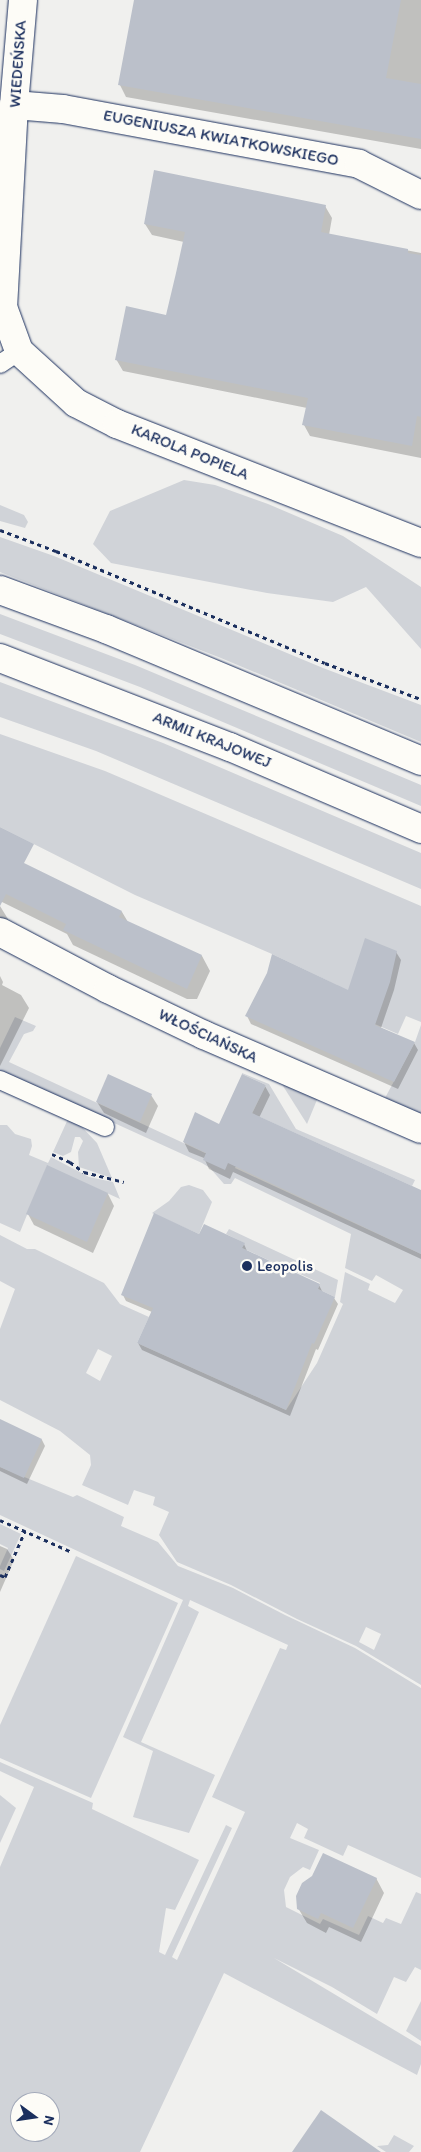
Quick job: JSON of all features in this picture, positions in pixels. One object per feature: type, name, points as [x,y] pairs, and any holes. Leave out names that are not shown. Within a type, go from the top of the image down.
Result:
[{"type":"street","name":"WIEDEŃSKA","points":[[4,307],[14,105],[23,0]]},
{"type":"street","name":"EUGENIUSZA KWIATKOWSKIEGO","points":[[14,105],[63,109],[359,164],[421,195]]},
{"type":"street","name":"KAROLA POPIELA","points":[[4,307],[9,358],[76,403],[117,424],[421,543]]},
{"type":"street","points":[[0,590],[106,629],[421,761]]},
{"type":"street","name":"ARMII KRAJOWEJ","points":[[0,658],[230,746],[421,829]]},
{"type":"street","name":"WŁOŚCIAŃSKA","points":[[0,932],[108,989],[204,1035],[421,1129]]},
{"type":"lane","points":[[0,1080],[105,1128]]},
{"type":"path","points":[[0,530],[106,571],[325,663],[421,699]]},
{"type":"path","points":[[52,1154],[70,1162],[84,1172],[124,1182]]},
{"type":"path","points":[[0,1520],[72,1552]]},
{"type":"path","points":[[0,1575],[5,1577],[25,1530]]},
{"type":"shaded area","points":[[184,480],[215,485],[268,504],[343,536],[421,587],[421,649],[366,587],[333,602],[267,593],[111,563],[93,544],[110,511]]},
{"type":"shaded area","points":[[0,505],[24,515],[28,522],[25,528],[0,521]]},
{"type":"shaded area","points":[[0,537],[54,556],[323,668],[421,705],[421,742],[221,658],[0,572]]},
{"type":"shaded area","points":[[0,614],[135,665],[421,785],[421,806],[140,687],[0,634]]},
{"type":"shaded area","points":[[0,682],[163,743],[421,853],[421,889],[96,751],[0,717]]},
{"type":"shaded area","points":[[0,734],[105,771],[421,906],[421,1022],[406,1016],[398,1034],[356,1016],[337,985],[272,954],[135,895],[0,827]]},
{"type":"shaded area","points":[[15,1017],[36,1026],[33,1031],[24,1034],[9,1062],[205,1153],[244,1148],[235,1168],[421,1254],[421,1685],[356,1646],[297,1619],[231,1585],[177,1562],[159,1535],[169,1512],[153,1505],[155,1497],[134,1490],[128,1505],[82,1485],[91,1465],[90,1455],[60,1431],[0,1400],[0,1329],[15,1289],[0,1281],[0,1235],[27,1249],[35,1249],[104,1283],[120,1304],[149,1317],[137,1343],[286,1410],[317,1363],[343,1304],[340,1302],[345,1272],[370,1284],[368,1290],[395,1303],[403,1290],[376,1275],[372,1281],[345,1268],[351,1234],[235,1178],[231,1184],[224,1184],[210,1168],[202,1163],[0,1071],[0,1048]],"holes":[[[98,1349],[112,1356],[100,1381],[86,1373]],[[366,1627],[381,1634],[374,1650],[359,1642]]]},
{"type":"shaded area","points":[[421,1025],[421,1117],[386,1102],[385,1098],[415,1042]]},
{"type":"shaded area","points":[[242,1073],[269,1084],[296,1129],[415,1180],[412,1186],[258,1116],[245,1128],[266,1085]]},
{"type":"shaded area","points":[[278,1078],[319,1095],[307,1124]]},
{"type":"shaded area","points":[[68,1119],[80,1125],[97,1143],[112,1178],[79,1167],[78,1152],[83,1141],[80,1137],[75,1137],[71,1152],[63,1156],[53,1152]]},
{"type":"shaded area","points":[[0,1125],[7,1125],[15,1134],[31,1139],[32,1146],[29,1155],[48,1163],[51,1157],[89,1177],[113,1182],[120,1199],[47,1166],[20,1232],[0,1223]]},
{"type":"shaded area","points":[[189,1185],[203,1190],[212,1202],[199,1234],[152,1213],[169,1201],[181,1187]]},
{"type":"shaded area","points":[[229,1229],[338,1280],[335,1297],[318,1289],[320,1283],[242,1248],[244,1243],[226,1234]]},
{"type":"shaded area","points":[[0,1467],[73,1497],[77,1495],[124,1517],[121,1526],[158,1542],[178,1566],[233,1588],[355,1648],[421,1688],[421,1878],[348,1845],[343,1856],[304,1838],[308,1829],[297,1823],[290,1838],[319,1850],[310,1870],[303,1867],[290,1877],[284,1890],[286,1907],[320,1924],[323,1919],[359,1935],[368,1916],[383,1923],[386,1918],[401,1924],[416,1892],[421,1894],[421,1970],[415,1967],[406,1982],[394,1977],[377,2014],[332,1987],[274,1958],[421,2046],[421,2064],[417,2075],[224,1973],[140,2152],[0,2152],[0,1867],[34,1787],[0,1771],[0,1762],[93,1803],[92,1809],[199,1860],[175,1910],[166,1908],[159,1952],[165,1955],[226,1825],[232,1828],[172,1957],[177,1960],[245,1812],[212,1797],[280,1648],[286,1650],[288,1645],[190,1600],[188,1606],[199,1612],[141,1742],[215,1775],[189,1833],[133,1817],[153,1751],[123,1737],[183,1600],[0,1515]]},
{"type":"shaded area","points":[[0,1524],[21,1534],[4,1571],[0,1569],[0,1566],[8,1548],[0,1544]]},
{"type":"shaded area","points":[[76,1556],[178,1603],[91,1798],[0,1758],[0,1725]]},
{"type":"shaded area","points":[[0,1795],[16,1808],[0,1843]]},
{"type":"shaded area","points":[[421,2001],[421,2041],[406,2031]]},
{"type":"shaded area","points":[[394,2135],[414,2146],[409,2152],[386,2152],[377,2146],[388,2145]]},
{"type":"building","points":[[134,0],[401,0],[386,78],[421,84],[421,139],[118,85]]},
{"type":"building","points":[[154,170],[326,205],[321,232],[408,249],[408,253],[421,255],[421,417],[417,416],[412,446],[302,425],[308,398],[115,360],[126,306],[166,315],[185,232],[144,224]]},
{"type":"building","points":[[0,827],[34,844],[24,863],[122,911],[119,917],[202,955],[187,989],[63,930],[66,924],[6,894],[0,906]]},
{"type":"building","points":[[365,938],[397,951],[390,982],[375,1025],[415,1042],[394,1082],[245,1016],[267,973],[272,954],[348,990]]},
{"type":"building","points":[[108,1074],[152,1094],[140,1122],[96,1102]]},
{"type":"building","points":[[242,1074],[266,1085],[252,1113],[421,1190],[421,1254],[228,1163],[225,1170],[203,1160],[206,1153],[183,1142],[195,1112],[219,1124]]},
{"type":"building","points":[[47,1165],[108,1193],[87,1242],[26,1214]]},
{"type":"building","points":[[154,1213],[199,1234],[204,1224],[245,1243],[242,1248],[320,1284],[318,1289],[335,1297],[314,1344],[312,1343],[286,1410],[137,1343],[153,1308],[121,1295]]},
{"type":"building","points":[[0,1419],[42,1439],[24,1478],[0,1467]]},
{"type":"building","points":[[323,1853],[377,1878],[353,1928],[321,1913],[318,1919],[297,1909],[296,1896],[302,1883],[312,1876]]},
{"type":"building","points":[[321,2110],[381,2152],[292,2152]]},
{"type":"place","name":"Leopolis","points":[[247,1266]]}]
